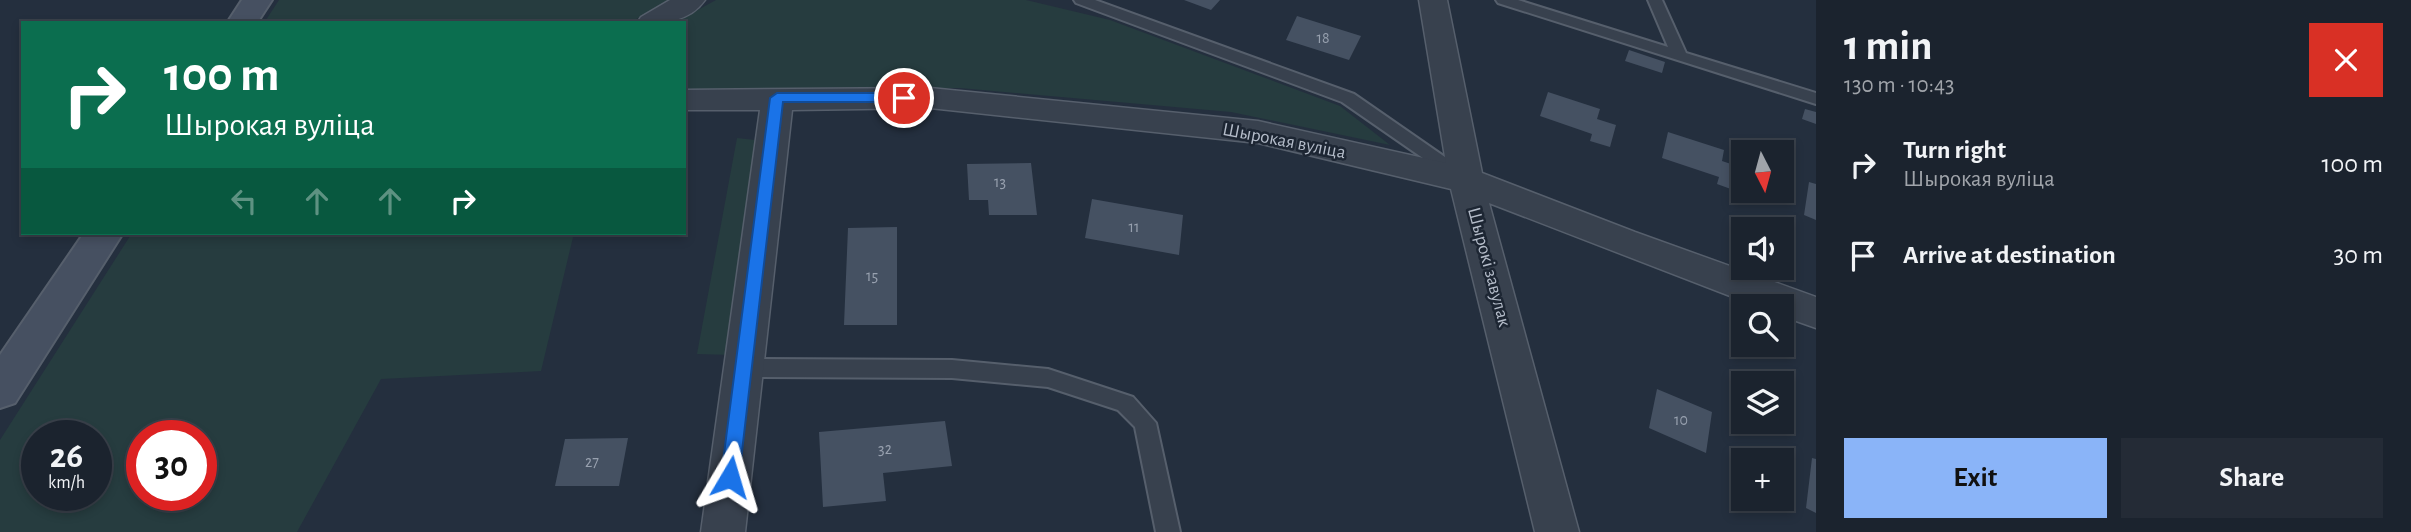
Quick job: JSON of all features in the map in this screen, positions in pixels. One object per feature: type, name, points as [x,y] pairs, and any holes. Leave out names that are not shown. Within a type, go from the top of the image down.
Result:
[{"type":"street","points":[[243,21],[257,0]]},
{"type":"street","points":[[654,21],[691,0]]},
{"type":"street","name":"Шырокі завулак","points":[[1433,0],[1466,180],[1557,532]]},
{"type":"street","points":[[723,532],[777,98]]},
{"type":"street","name":"Шырокая вуліца","points":[[686,100],[930,98],[1258,132],[1466,180],[1622,242],[1816,313]]},
{"type":"street","points":[[0,390],[103,235]]},
{"type":"lane","points":[[1082,0],[1348,98],[1466,180]]},
{"type":"lane","points":[[1503,0],[1816,99]]},
{"type":"lane","points":[[1655,0],[1680,57]]},
{"type":"lane","points":[[744,368],[965,370],[1048,379],[1125,403],[1145,423],[1168,532]]},
{"type":"green space","points":[[279,0],[671,0],[633,21],[265,21]]},
{"type":"green space","points":[[716,0],[1026,0],[1110,20],[1340,106],[1390,145],[1231,112],[960,88],[686,91],[686,21],[678,21]]},
{"type":"green space","points":[[737,138],[755,140],[760,156],[732,355],[697,354]]},
{"type":"green space","points":[[131,235],[574,235],[541,371],[381,379],[297,532],[0,532],[0,440]]},
{"type":"building","points":[[1184,0],[1220,0],[1211,10]]},
{"type":"building","points":[[1297,16],[1361,36],[1349,60],[1286,40]]},
{"type":"building","points":[[1629,50],[1665,62],[1662,73],[1625,61]]},
{"type":"building","points":[[1548,92],[1600,109],[1597,119],[1616,125],[1610,147],[1590,141],[1592,134],[1540,116]]},
{"type":"building","points":[[1805,109],[1816,112],[1816,124],[1802,119]]},
{"type":"building","points":[[1668,132],[1724,150],[1722,161],[1731,164],[1731,189],[1717,184],[1719,177],[1662,158]]},
{"type":"building","points":[[1031,163],[1037,215],[989,215],[988,200],[969,200],[967,164]]},
{"type":"building","points":[[1809,182],[1816,184],[1816,220],[1804,215]]},
{"type":"building","points":[[1092,199],[1183,215],[1179,255],[1085,238]]},
{"type":"building","points":[[897,227],[897,325],[844,325],[848,228]]},
{"type":"building","points":[[1657,389],[1712,412],[1706,453],[1649,428]]},
{"type":"building","points":[[945,421],[952,466],[883,473],[886,501],[823,507],[819,432]]},
{"type":"building","points":[[628,438],[619,486],[555,486],[565,439]]},
{"type":"building","points":[[1812,458],[1816,459],[1816,513],[1806,508]]},
{"type":"route","points":[[730,477],[777,98],[904,98]]}]
